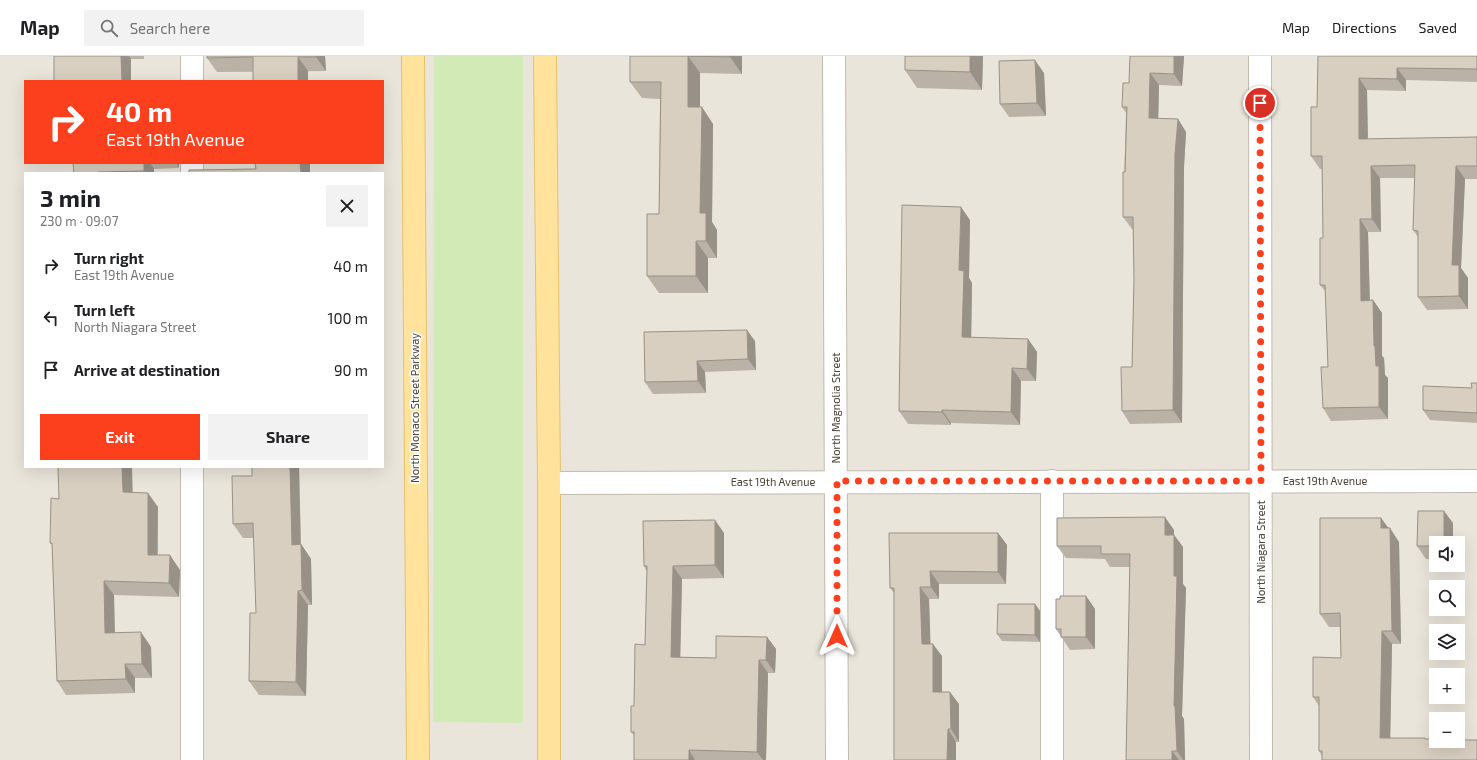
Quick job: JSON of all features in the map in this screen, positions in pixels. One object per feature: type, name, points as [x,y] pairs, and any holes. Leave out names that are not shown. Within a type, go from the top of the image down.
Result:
[{"type":"main road","name":"North Monaco Street Parkway","points":[[413,56],[418,760]]},
{"type":"main road","points":[[546,56],[549,760]]},
{"type":"street","points":[[192,56],[192,80]]},
{"type":"street","name":"North Magnolia Street","points":[[834,56],[837,760]]},
{"type":"street","name":"North Niagara Street","points":[[1260,56],[1261,760]]},
{"type":"street","points":[[192,468],[192,760]]},
{"type":"street","name":"East 19th Avenue","points":[[549,483],[837,481],[1477,481]]},
{"type":"street","points":[[1052,481],[1052,760]]},
{"type":"shaded area","points":[[0,56],[1477,56],[1477,760],[0,760]]},
{"type":"green space","points":[[434,56],[523,56],[523,723],[433,722]]},
{"type":"building","points":[[54,56],[121,56],[122,80],[54,80]]},
{"type":"building","points":[[207,56],[316,56],[298,57],[298,80],[253,80],[253,57],[207,58]]},
{"type":"building","points":[[630,56],[688,56],[688,107],[702,107],[700,213],[706,213],[706,241],[696,241],[696,276],[647,276],[647,214],[659,214],[661,82],[630,82]]},
{"type":"building","points":[[688,56],[730,56],[730,57]]},
{"type":"building","points":[[905,56],[970,56],[970,72],[905,70]]},
{"type":"building","points":[[1130,56],[1174,56],[1174,74],[1150,73],[1149,118],[1178,119],[1175,154],[1173,410],[1122,411],[1121,367],[1132,367],[1134,279],[1133,217],[1123,217],[1123,172],[1125,172],[1127,107],[1122,107],[1123,83],[1129,83]]},
{"type":"building","points":[[1318,56],[1477,56],[1477,69],[1397,68],[1397,79],[1359,78],[1359,139],[1477,137],[1477,166],[1456,166],[1452,265],[1459,265],[1459,296],[1418,297],[1418,231],[1413,230],[1415,165],[1371,166],[1372,219],[1360,219],[1361,301],[1373,300],[1374,346],[1376,366],[1379,366],[1379,407],[1323,408],[1321,367],[1328,367],[1325,285],[1320,285],[1320,238],[1323,238],[1322,156],[1311,156],[1311,107],[1317,107]]},
{"type":"building","points":[[1035,60],[1037,103],[1000,104],[999,61]]},
{"type":"building","points":[[73,164],[144,164],[144,171],[74,172]]},
{"type":"building","points":[[255,164],[300,164],[301,172],[189,172],[189,170],[256,169]]},
{"type":"building","points":[[902,205],[961,207],[959,270],[964,271],[962,337],[1028,339],[1027,369],[1012,368],[1011,412],[942,410],[942,412],[899,411]]},
{"type":"building","points":[[747,330],[748,359],[697,361],[698,381],[645,382],[644,332]]},
{"type":"building","points":[[1471,383],[1477,383],[1477,413],[1423,410],[1423,386],[1472,388]]},
{"type":"building","points":[[58,468],[122,468],[123,492],[148,493],[148,555],[170,555],[169,583],[104,581],[105,633],[141,632],[142,664],[125,664],[126,679],[57,681],[52,543],[50,543],[51,498],[59,499]]},
{"type":"building","points":[[252,468],[290,468],[292,545],[301,544],[302,590],[298,591],[296,682],[249,681],[250,613],[256,613],[253,523],[233,524],[232,476],[252,476]]},
{"type":"building","points":[[1418,511],[1444,511],[1444,536],[1429,536],[1429,546],[1417,546]]},
{"type":"building","points":[[1165,517],[1165,535],[1174,535],[1174,576],[1177,576],[1174,706],[1177,751],[1172,751],[1172,760],[1126,760],[1130,554],[1101,554],[1101,546],[1057,546],[1057,518]]},
{"type":"building","points":[[1320,518],[1381,518],[1381,528],[1390,528],[1392,631],[1382,631],[1380,738],[1425,738],[1429,739],[1429,748],[1465,748],[1465,740],[1477,740],[1477,760],[1322,760],[1322,751],[1319,751],[1319,697],[1313,697],[1313,657],[1341,658],[1340,613],[1320,614]]},
{"type":"building","points":[[715,520],[715,565],[673,566],[671,657],[716,658],[716,636],[767,637],[766,660],[759,660],[757,752],[689,750],[689,760],[634,760],[634,732],[631,732],[631,706],[634,706],[635,644],[645,645],[647,566],[644,566],[643,521]]},
{"type":"building","points":[[889,533],[998,533],[998,572],[930,571],[931,587],[920,587],[922,644],[933,644],[933,692],[950,692],[951,729],[948,729],[947,760],[894,760],[894,588],[890,588]]},
{"type":"building","points":[[1060,596],[1086,596],[1086,637],[1061,637],[1061,629],[1056,629],[1056,599],[1060,599]]},
{"type":"building","points":[[998,604],[1035,604],[1035,635],[997,634]]},
{"type":"route","points":[[837,636],[837,481],[1261,481],[1260,103]]}]
